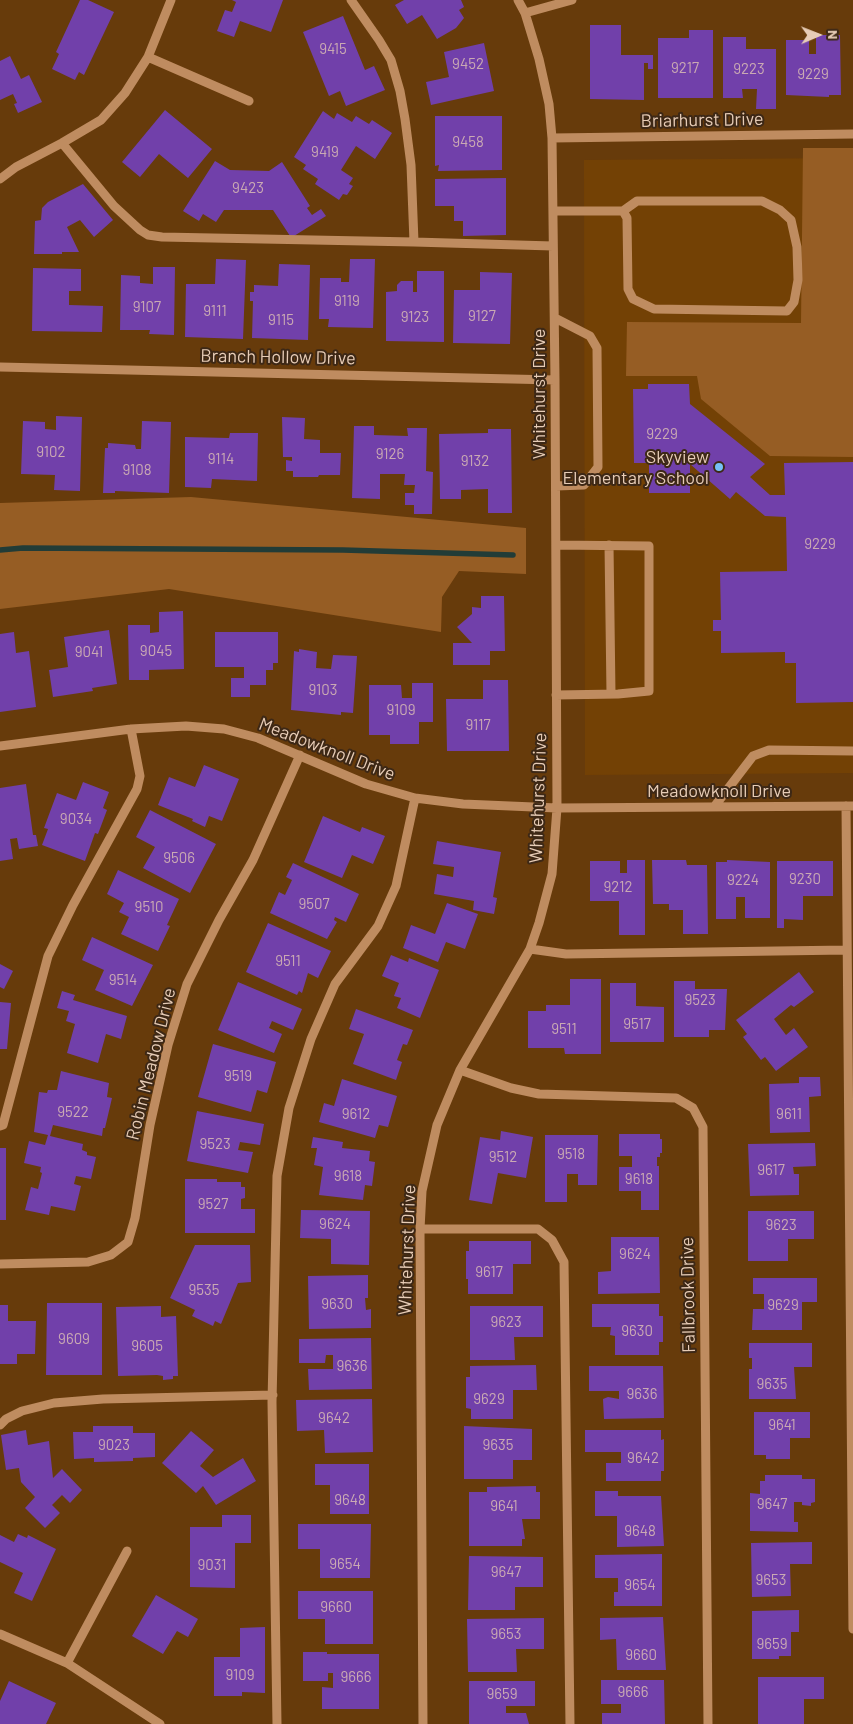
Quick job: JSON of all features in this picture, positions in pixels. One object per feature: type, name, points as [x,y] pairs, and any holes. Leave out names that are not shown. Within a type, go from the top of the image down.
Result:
[{"type":"street","points":[[0,179],[16,166],[62,144],[101,120],[125,93],[148,57],[171,0]]},
{"type":"street","points":[[351,0],[379,40],[390,60],[400,92],[411,165],[414,242]]},
{"type":"street","name":"Whitehurst Drive","points":[[423,1724],[420,1229],[422,1191],[437,1125],[460,1070],[530,949],[552,874],[557,808],[555,318],[552,138],[549,104],[541,68],[524,13],[518,0]]},
{"type":"street","points":[[524,13],[572,0]]},
{"type":"street","points":[[148,57],[249,101]]},
{"type":"street","name":"Briarhurst Drive","points":[[552,138],[853,134]]},
{"type":"street","points":[[62,144],[114,206],[140,230],[162,237],[553,246]]},
{"type":"street","points":[[553,211],[623,211],[637,201],[762,201],[780,210],[791,220],[797,247],[798,280],[794,302],[787,311],[674,310],[654,309],[633,299],[628,289],[627,218],[623,211]]},
{"type":"street","points":[[555,318],[590,336],[597,348],[598,447],[598,467],[584,485],[556,486]]},
{"type":"street","name":"Branch Hollow Drive","points":[[0,367],[555,380]]},
{"type":"street","points":[[556,545],[649,546],[649,691],[556,695]]},
{"type":"street","points":[[609,545],[611,694]]},
{"type":"street","name":"Meadowknoll Drive","points":[[0,746],[131,729],[186,726],[224,729],[258,738],[366,784],[415,798],[463,804],[557,808],[849,806]]},
{"type":"street","points":[[0,1126],[3,1125],[48,956],[137,789],[140,776],[131,729]]},
{"type":"street","points":[[714,807],[753,756],[769,750],[853,750]]},
{"type":"street","name":"Robin Meadow Drive","points":[[0,1264],[88,1262],[112,1256],[128,1242],[135,1218],[150,1125],[166,1054],[187,984],[219,920],[253,860],[300,756]]},
{"type":"street","points":[[277,1724],[272,1395],[278,1176],[289,1108],[311,1038],[335,984],[378,926],[396,886],[415,798]]},
{"type":"street","points":[[849,806],[847,950],[853,1629]]},
{"type":"street","points":[[530,949],[566,954],[847,950]]},
{"type":"street","name":"Fallbrook Drive","points":[[460,1070],[511,1088],[539,1094],[676,1098],[693,1108],[703,1127],[708,1724]]},
{"type":"street","points":[[420,1229],[538,1229],[552,1240],[564,1262],[570,1724]]},
{"type":"street","points":[[0,1425],[6,1419],[22,1411],[54,1403],[103,1399],[272,1395]]},
{"type":"street","points":[[66,1663],[127,1551]]},
{"type":"street","points":[[0,1634],[66,1663],[160,1724]]},
{"type":"shaded area","points":[[803,148],[853,148],[853,457],[770,456],[701,399],[697,376],[626,376],[627,322],[801,323]]},
{"type":"shaded area","name":"Skyview Elementary School","points":[[853,158],[853,773],[585,775],[584,160]]},
{"type":"shaded area","points":[[191,497],[526,528],[526,574],[459,571],[442,597],[441,632],[169,589],[0,609],[0,503]]},
{"type":"building","points":[[80,0],[88,0],[114,12],[84,75],[79,72],[75,80],[52,69],[59,54],[56,52]]},
{"type":"building","points":[[232,0],[283,0],[271,32],[240,21],[234,37],[217,31],[225,10],[232,12],[236,2]]},
{"type":"building","points":[[404,0],[461,0],[464,7],[459,10],[464,18],[456,28],[437,39],[422,15],[407,24],[395,5]]},
{"type":"building","points":[[343,16],[365,70],[374,66],[385,90],[346,106],[340,91],[329,96],[303,32]]},
{"type":"building","points":[[590,25],[621,25],[621,55],[653,55],[653,69],[648,69],[648,63],[644,63],[644,100],[590,99]]},
{"type":"building","points":[[689,30],[713,30],[713,98],[658,98],[658,38],[689,38]]},
{"type":"building","points":[[816,35],[840,35],[841,95],[829,95],[829,97],[786,95],[786,40],[809,40],[809,54],[816,54]]},
{"type":"building","points":[[723,37],[746,37],[746,49],[776,49],[776,109],[756,109],[757,89],[742,89],[743,98],[723,98]]},
{"type":"building","points":[[484,43],[494,91],[431,105],[426,82],[449,77],[444,52]]},
{"type":"building","points":[[10,56],[21,79],[29,75],[42,102],[18,113],[14,104],[17,103],[13,94],[0,100],[0,61]]},
{"type":"building","points":[[165,110],[212,149],[188,178],[159,154],[140,177],[122,162]]},
{"type":"building","points":[[323,111],[334,119],[337,113],[352,122],[356,116],[369,124],[372,120],[392,133],[375,159],[356,146],[341,170],[353,178],[349,184],[353,186],[347,195],[343,194],[339,200],[315,184],[318,179],[303,169],[306,165],[294,157]]},
{"type":"building","points":[[435,116],[502,116],[502,170],[438,171],[439,165],[435,166]]},
{"type":"building","points":[[215,161],[230,170],[269,171],[282,162],[310,206],[307,208],[312,215],[321,209],[326,216],[294,236],[290,236],[273,210],[224,210],[216,222],[203,214],[199,221],[183,211]]},
{"type":"building","points":[[506,178],[506,235],[463,236],[463,221],[454,221],[454,206],[435,206],[435,179]]},
{"type":"building","points":[[83,184],[113,220],[94,237],[80,220],[67,227],[79,252],[34,254],[35,221],[41,220],[42,208],[48,202]]},
{"type":"building","points":[[216,259],[246,260],[243,339],[185,337],[186,284],[215,284]]},
{"type":"building","points":[[350,259],[375,259],[373,328],[328,327],[329,319],[319,319],[320,278],[341,278],[341,282],[349,282]]},
{"type":"building","points":[[279,264],[310,265],[308,340],[252,338],[253,301],[250,301],[250,292],[254,292],[254,285],[278,286]]},
{"type":"building","points":[[153,267],[175,267],[174,335],[149,334],[150,330],[120,330],[121,275],[140,276],[140,283],[153,284]]},
{"type":"building","points":[[33,268],[81,269],[81,291],[69,291],[69,305],[103,306],[102,332],[32,331]]},
{"type":"building","points":[[417,271],[444,271],[444,342],[386,341],[386,292],[397,291],[397,285],[401,281],[413,281],[413,292],[417,292]]},
{"type":"building","points":[[480,272],[512,273],[510,344],[453,343],[454,290],[480,290]]},
{"type":"building","name":"Skyview Elementary School","points":[[648,384],[689,384],[690,404],[765,464],[750,477],[770,495],[785,495],[784,463],[853,462],[853,702],[796,703],[796,663],[785,663],[785,652],[721,653],[721,631],[713,631],[713,620],[721,620],[720,572],[787,571],[786,517],[765,516],[736,492],[730,499],[690,464],[690,493],[649,493],[649,463],[634,463],[633,389],[648,389]]},
{"type":"building","points":[[56,416],[82,417],[80,491],[54,490],[55,475],[21,474],[23,421],[45,422],[45,429],[56,430]]},
{"type":"building","points":[[282,417],[305,418],[304,439],[320,440],[320,453],[341,453],[340,475],[293,477],[293,471],[286,471],[286,460],[292,461],[292,457],[283,457]]},
{"type":"building","points":[[142,421],[171,422],[169,493],[115,491],[115,493],[103,493],[105,448],[108,448],[108,443],[135,445],[136,449],[141,449]]},
{"type":"building","points":[[354,426],[374,426],[374,435],[408,436],[407,428],[427,428],[426,471],[433,472],[432,514],[414,514],[414,505],[405,505],[405,493],[414,493],[415,485],[404,485],[405,474],[380,474],[380,499],[352,498]]},
{"type":"building","points":[[488,429],[511,429],[512,513],[488,513],[488,489],[461,490],[461,499],[440,499],[439,434],[488,433]]},
{"type":"building","points":[[230,433],[258,433],[257,481],[212,479],[211,488],[185,487],[185,437],[229,438]]},
{"type":"building","points":[[481,596],[504,596],[505,651],[490,651],[490,665],[453,665],[453,643],[472,643],[457,627],[472,614],[472,607],[481,608]]},
{"type":"building","points":[[183,611],[184,669],[149,670],[149,680],[129,680],[128,625],[150,625],[150,633],[159,632],[159,612]]},
{"type":"building","points":[[109,630],[117,684],[92,688],[93,691],[53,697],[49,670],[68,667],[64,637]]},
{"type":"building","points":[[14,632],[16,653],[29,651],[36,707],[0,712],[0,634]]},
{"type":"building","points":[[215,632],[278,632],[278,663],[273,663],[273,670],[266,670],[266,685],[250,685],[250,697],[231,697],[231,678],[244,678],[244,667],[215,667]]},
{"type":"building","points":[[299,649],[317,652],[316,668],[331,669],[333,655],[357,656],[353,713],[341,712],[341,715],[291,710],[294,651],[299,652]]},
{"type":"building","points":[[483,680],[508,680],[509,751],[447,751],[446,699],[483,699]]},
{"type":"building","points":[[412,683],[433,683],[433,722],[419,722],[419,744],[390,744],[390,735],[369,735],[369,685],[401,685],[402,698],[412,698]]},
{"type":"building","points":[[204,765],[239,779],[222,821],[209,816],[205,827],[192,821],[193,819],[158,805],[169,777],[195,787]]},
{"type":"building","points":[[83,782],[109,792],[103,808],[107,810],[98,834],[95,833],[85,861],[42,845],[48,829],[44,828],[57,793],[76,800]]},
{"type":"building","points":[[26,784],[33,835],[36,835],[38,846],[19,849],[17,838],[10,839],[13,859],[0,861],[0,788]]},
{"type":"building","points":[[150,810],[216,844],[190,893],[143,868],[155,847],[136,837]]},
{"type":"building","points":[[323,816],[360,832],[362,827],[385,836],[373,864],[352,855],[342,878],[304,862]]},
{"type":"building","points":[[437,841],[501,852],[493,897],[497,898],[494,914],[473,910],[474,901],[434,894],[437,874],[453,877],[454,867],[433,864]]},
{"type":"building","points":[[627,860],[645,860],[645,935],[619,935],[619,901],[590,901],[590,861],[620,861],[620,873],[627,873]]},
{"type":"building","points":[[652,860],[686,860],[687,865],[707,865],[708,934],[683,934],[683,910],[669,910],[669,904],[653,904]]},
{"type":"building","points":[[727,860],[770,862],[770,918],[745,918],[745,897],[736,897],[736,919],[716,919],[716,862],[727,862]]},
{"type":"building","points":[[777,861],[833,861],[833,896],[803,896],[803,920],[784,919],[784,928],[777,928]]},
{"type":"building","points":[[293,863],[359,894],[346,922],[335,917],[334,920],[337,922],[327,939],[270,913],[279,892],[285,895],[292,880],[286,877]]},
{"type":"building","points":[[118,870],[179,899],[167,925],[170,926],[158,951],[121,934],[129,917],[119,912],[124,903],[107,894]]},
{"type":"building","points":[[447,903],[478,914],[465,949],[446,942],[438,962],[403,948],[411,925],[435,934]]},
{"type":"building","points":[[268,923],[331,951],[318,978],[308,973],[302,993],[299,991],[297,995],[246,972]]},
{"type":"building","points":[[92,937],[153,965],[132,1006],[95,990],[104,970],[82,960]]},
{"type":"building","points":[[391,955],[408,962],[409,958],[439,970],[420,1018],[397,1008],[401,998],[394,996],[399,983],[382,976]]},
{"type":"building","points":[[0,964],[13,971],[4,989],[0,987]]},
{"type":"building","points":[[799,972],[814,992],[794,1007],[791,1005],[774,1019],[786,1035],[794,1028],[808,1047],[776,1071],[765,1057],[761,1060],[743,1037],[747,1034],[736,1020]]},
{"type":"building","points":[[570,979],[601,979],[601,1054],[565,1054],[564,1048],[528,1048],[528,1011],[546,1011],[546,1005],[570,1005]]},
{"type":"building","points":[[674,981],[695,981],[695,989],[727,989],[725,1030],[709,1030],[709,1037],[674,1037]]},
{"type":"building","points":[[238,982],[302,1009],[293,1030],[272,1021],[269,1028],[282,1034],[274,1053],[218,1030]]},
{"type":"building","points":[[610,983],[636,983],[636,1006],[664,1007],[664,1042],[610,1042]]},
{"type":"building","points":[[62,991],[75,995],[73,1000],[127,1016],[121,1039],[106,1034],[98,1063],[67,1053],[75,1024],[66,1021],[69,1011],[57,1008]]},
{"type":"building","points":[[0,1002],[11,1003],[7,1049],[0,1049]]},
{"type":"building","points":[[356,1009],[413,1030],[407,1045],[403,1044],[397,1060],[402,1062],[396,1080],[353,1064],[364,1034],[349,1029]]},
{"type":"building","points":[[213,1044],[276,1062],[267,1093],[257,1090],[251,1112],[198,1097]]},
{"type":"building","points":[[61,1071],[109,1083],[107,1097],[112,1098],[102,1136],[53,1125],[50,1136],[83,1144],[82,1150],[87,1152],[87,1155],[96,1157],[91,1179],[76,1176],[74,1184],[81,1186],[75,1211],[51,1206],[49,1215],[25,1210],[31,1187],[38,1189],[42,1173],[40,1172],[41,1167],[24,1163],[29,1141],[45,1145],[48,1135],[34,1132],[39,1092],[47,1093],[48,1090],[57,1090]]},
{"type":"building","points":[[799,1077],[820,1077],[821,1096],[809,1097],[810,1132],[770,1133],[769,1084],[799,1083]]},
{"type":"building","points":[[342,1079],[397,1096],[388,1127],[379,1125],[375,1138],[319,1122],[324,1103],[334,1106]]},
{"type":"building","points":[[197,1111],[264,1124],[260,1145],[240,1142],[238,1150],[253,1152],[248,1173],[187,1161]]},
{"type":"building","points":[[501,1131],[533,1137],[526,1178],[498,1173],[492,1204],[469,1200],[480,1137],[500,1140]]},
{"type":"building","points":[[619,1134],[660,1134],[662,1153],[660,1153],[660,1157],[657,1157],[657,1166],[659,1166],[659,1210],[641,1210],[641,1191],[619,1191],[619,1167],[632,1167],[632,1156],[619,1156]]},
{"type":"building","points":[[545,1135],[598,1135],[597,1185],[578,1185],[578,1174],[567,1174],[567,1202],[545,1202]]},
{"type":"building","points":[[313,1137],[343,1142],[342,1148],[370,1151],[369,1161],[375,1162],[372,1186],[365,1185],[363,1200],[319,1195],[323,1167],[314,1165],[317,1148],[311,1148]]},
{"type":"building","points":[[815,1143],[816,1166],[793,1167],[794,1174],[799,1174],[799,1195],[750,1196],[748,1144]]},
{"type":"building","points":[[0,1148],[6,1148],[6,1220],[0,1220]]},
{"type":"building","points":[[185,1179],[217,1179],[217,1182],[241,1182],[241,1187],[245,1187],[245,1198],[241,1199],[241,1209],[255,1209],[255,1233],[185,1233]]},
{"type":"building","points":[[301,1210],[370,1211],[369,1265],[331,1264],[331,1239],[300,1238]]},
{"type":"building","points":[[748,1211],[814,1211],[814,1239],[788,1239],[788,1261],[748,1261]]},
{"type":"building","points":[[611,1237],[659,1237],[660,1293],[598,1294],[598,1272],[611,1271]]},
{"type":"building","points":[[469,1241],[531,1241],[531,1264],[513,1264],[513,1294],[468,1294],[466,1251],[469,1251]]},
{"type":"building","points":[[195,1245],[250,1245],[251,1282],[238,1283],[221,1324],[215,1321],[213,1326],[192,1316],[195,1310],[170,1298]]},
{"type":"building","points":[[368,1275],[368,1298],[365,1298],[366,1310],[371,1309],[371,1328],[309,1329],[308,1276]]},
{"type":"building","points":[[753,1278],[817,1278],[817,1302],[802,1302],[802,1330],[752,1330],[753,1309],[764,1309],[764,1294],[753,1294]]},
{"type":"building","points":[[47,1303],[102,1303],[102,1375],[46,1375]]},
{"type":"building","points":[[592,1304],[659,1304],[659,1316],[663,1316],[663,1342],[659,1342],[659,1355],[615,1355],[615,1336],[610,1335],[611,1327],[592,1327]]},
{"type":"building","points":[[0,1305],[8,1305],[8,1321],[36,1321],[35,1354],[17,1354],[17,1364],[0,1364]]},
{"type":"building","points":[[161,1306],[161,1317],[176,1316],[178,1376],[173,1376],[173,1379],[163,1380],[163,1376],[157,1375],[118,1376],[116,1307]]},
{"type":"building","points":[[470,1306],[543,1306],[543,1337],[514,1337],[515,1360],[470,1360]]},
{"type":"building","points":[[371,1338],[372,1389],[309,1390],[308,1369],[333,1369],[333,1355],[326,1355],[325,1363],[299,1363],[299,1339]]},
{"type":"building","points":[[749,1343],[812,1343],[812,1367],[794,1367],[796,1399],[749,1399],[749,1369],[752,1369],[752,1358],[749,1358]]},
{"type":"building","points":[[536,1365],[537,1390],[513,1390],[513,1419],[471,1419],[471,1409],[466,1408],[466,1377],[470,1377],[470,1366]]},
{"type":"building","points":[[589,1366],[663,1366],[664,1418],[604,1419],[603,1399],[608,1397],[619,1399],[619,1391],[589,1391]]},
{"type":"building","points":[[372,1399],[373,1452],[325,1453],[324,1430],[297,1431],[296,1400]]},
{"type":"building","points":[[754,1412],[810,1412],[810,1438],[790,1438],[790,1459],[766,1459],[766,1455],[754,1455]]},
{"type":"building","points":[[93,1426],[133,1426],[133,1433],[155,1433],[155,1457],[133,1458],[133,1461],[94,1462],[94,1458],[74,1459],[73,1432],[93,1432]]},
{"type":"building","points":[[464,1426],[532,1429],[532,1460],[513,1460],[513,1479],[464,1479]]},
{"type":"building","points":[[26,1430],[28,1445],[49,1441],[53,1478],[62,1469],[82,1490],[70,1503],[62,1495],[52,1505],[60,1513],[45,1528],[25,1508],[35,1497],[21,1482],[19,1468],[6,1470],[1,1435]]},
{"type":"building","points":[[585,1430],[661,1430],[661,1440],[664,1439],[664,1471],[661,1471],[661,1481],[606,1481],[606,1463],[621,1463],[621,1452],[585,1452]]},
{"type":"building","points":[[191,1431],[214,1450],[200,1466],[213,1477],[243,1458],[256,1481],[216,1505],[203,1486],[196,1493],[162,1463]]},
{"type":"building","points":[[315,1464],[369,1464],[369,1514],[330,1514],[330,1485],[315,1485]]},
{"type":"building","points":[[765,1475],[802,1475],[802,1479],[815,1479],[815,1502],[811,1503],[811,1506],[802,1505],[802,1502],[794,1502],[794,1522],[798,1522],[798,1532],[750,1531],[750,1493],[760,1494],[760,1481],[765,1481]]},
{"type":"building","points":[[536,1486],[536,1492],[540,1492],[540,1519],[522,1519],[525,1539],[522,1539],[522,1546],[469,1546],[469,1492],[487,1492],[487,1487]]},
{"type":"building","points":[[595,1491],[618,1491],[618,1496],[661,1496],[664,1546],[617,1547],[617,1516],[595,1516]]},
{"type":"building","points":[[222,1515],[251,1515],[251,1543],[235,1543],[235,1588],[190,1587],[190,1527],[222,1527]]},
{"type":"building","points":[[298,1524],[371,1524],[370,1578],[320,1578],[320,1549],[298,1549]]},
{"type":"building","points":[[18,1534],[27,1538],[28,1535],[56,1549],[32,1601],[14,1593],[23,1573],[0,1562],[0,1535],[14,1542]]},
{"type":"building","points":[[812,1542],[812,1564],[790,1564],[791,1596],[752,1597],[751,1543]]},
{"type":"building","points":[[662,1554],[662,1606],[614,1606],[614,1592],[618,1592],[618,1578],[595,1578],[595,1555]]},
{"type":"building","points":[[469,1556],[543,1557],[543,1587],[515,1587],[515,1610],[468,1610]]},
{"type":"building","points":[[298,1591],[373,1591],[373,1644],[325,1644],[325,1619],[298,1619]]},
{"type":"building","points":[[156,1595],[198,1619],[188,1637],[177,1631],[163,1654],[132,1636]]},
{"type":"building","points":[[799,1610],[799,1632],[791,1632],[791,1656],[779,1656],[779,1659],[752,1659],[752,1611]]},
{"type":"building","points":[[663,1617],[666,1670],[617,1670],[616,1639],[600,1640],[600,1618]]},
{"type":"building","points":[[544,1618],[544,1649],[516,1649],[517,1672],[468,1672],[467,1619]]},
{"type":"building","points":[[265,1627],[265,1693],[242,1692],[242,1696],[214,1696],[214,1657],[240,1657],[240,1628]]},
{"type":"building","points":[[303,1652],[379,1654],[379,1709],[322,1709],[322,1687],[333,1688],[333,1673],[328,1673],[328,1681],[303,1681]]},
{"type":"building","points":[[758,1677],[824,1677],[824,1699],[804,1699],[804,1724],[758,1724]]},
{"type":"building","points":[[601,1680],[664,1680],[665,1724],[602,1724],[602,1713],[621,1713],[621,1704],[601,1704]]},
{"type":"building","points":[[9,1681],[56,1703],[46,1724],[0,1724],[0,1701]]},
{"type":"building","points":[[469,1681],[535,1681],[535,1706],[506,1706],[506,1713],[526,1713],[529,1724],[469,1724]]},
{"type":"waterway","points":[[0,550],[23,548],[343,550],[513,555]]},
{"type":"place","name":"Skyview Elementary School","points":[[719,467]]}]
